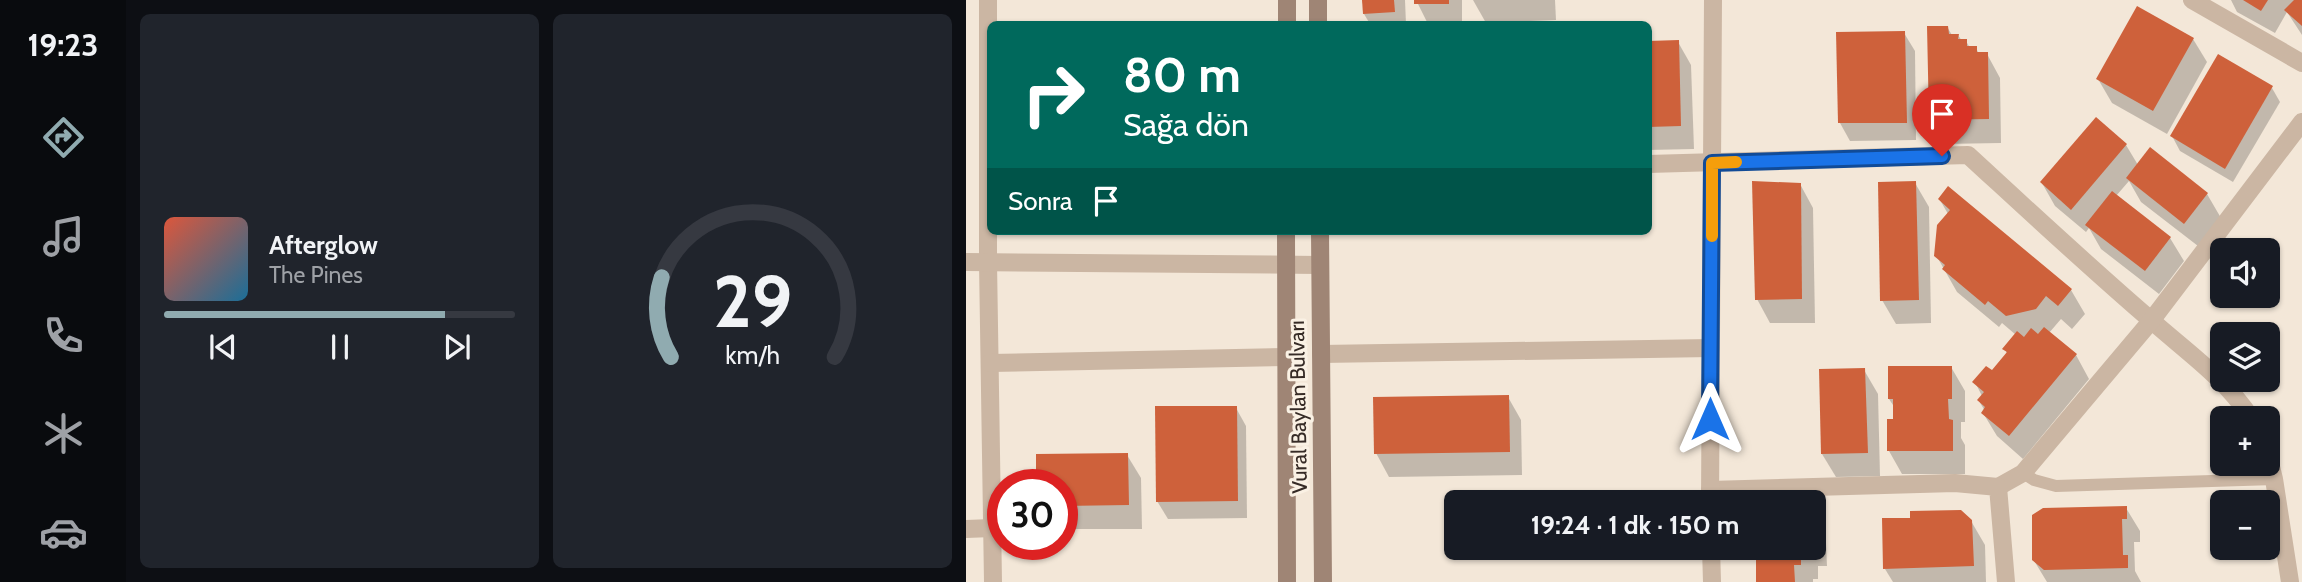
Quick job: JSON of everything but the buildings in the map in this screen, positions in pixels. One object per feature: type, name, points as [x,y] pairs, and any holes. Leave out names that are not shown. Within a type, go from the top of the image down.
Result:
[{"type":"main road","points":[[1287,0],[1287,21]]},
{"type":"main road","points":[[1318,0],[1318,21]]},
{"type":"main road","name":"Vural Baylan Bulvarı","points":[[1286,235],[1287,582]]},
{"type":"main road","name":"Vural Baylan Bulvarı","points":[[1320,235],[1322,582]]},
{"type":"street","points":[[988,0],[988,21]]},
{"type":"street","points":[[1710,490],[1713,0]]},
{"type":"street","points":[[2192,0],[2302,63]]},
{"type":"street","points":[[1823,490],[1955,483],[1998,487],[2024,472],[2151,321],[2302,122]]},
{"type":"street","points":[[1652,164],[1968,155],[2151,321],[2220,379],[2243,406]]},
{"type":"street","points":[[988,235],[991,469]]},
{"type":"street","points":[[966,262],[1320,265]]},
{"type":"street","points":[[1321,354],[1711,348]]},
{"type":"street","points":[[990,363],[1286,357]]},
{"type":"street","points":[[2273,476],[2290,582]]},
{"type":"street","points":[[1998,487],[2006,582]]},
{"type":"street","points":[[966,529],[987,528]]},
{"type":"street","points":[[993,560],[993,582]]},
{"type":"street","points":[[1712,560],[1712,582]]},
{"type":"lane","points":[[2024,472],[2034,480],[2056,485],[2274,479]]},
{"type":"slow traffic","points":[[1712,236],[1712,163],[1736,162]]},
{"type":"route","points":[[1710,419],[1712,163],[1942,156]]}]
